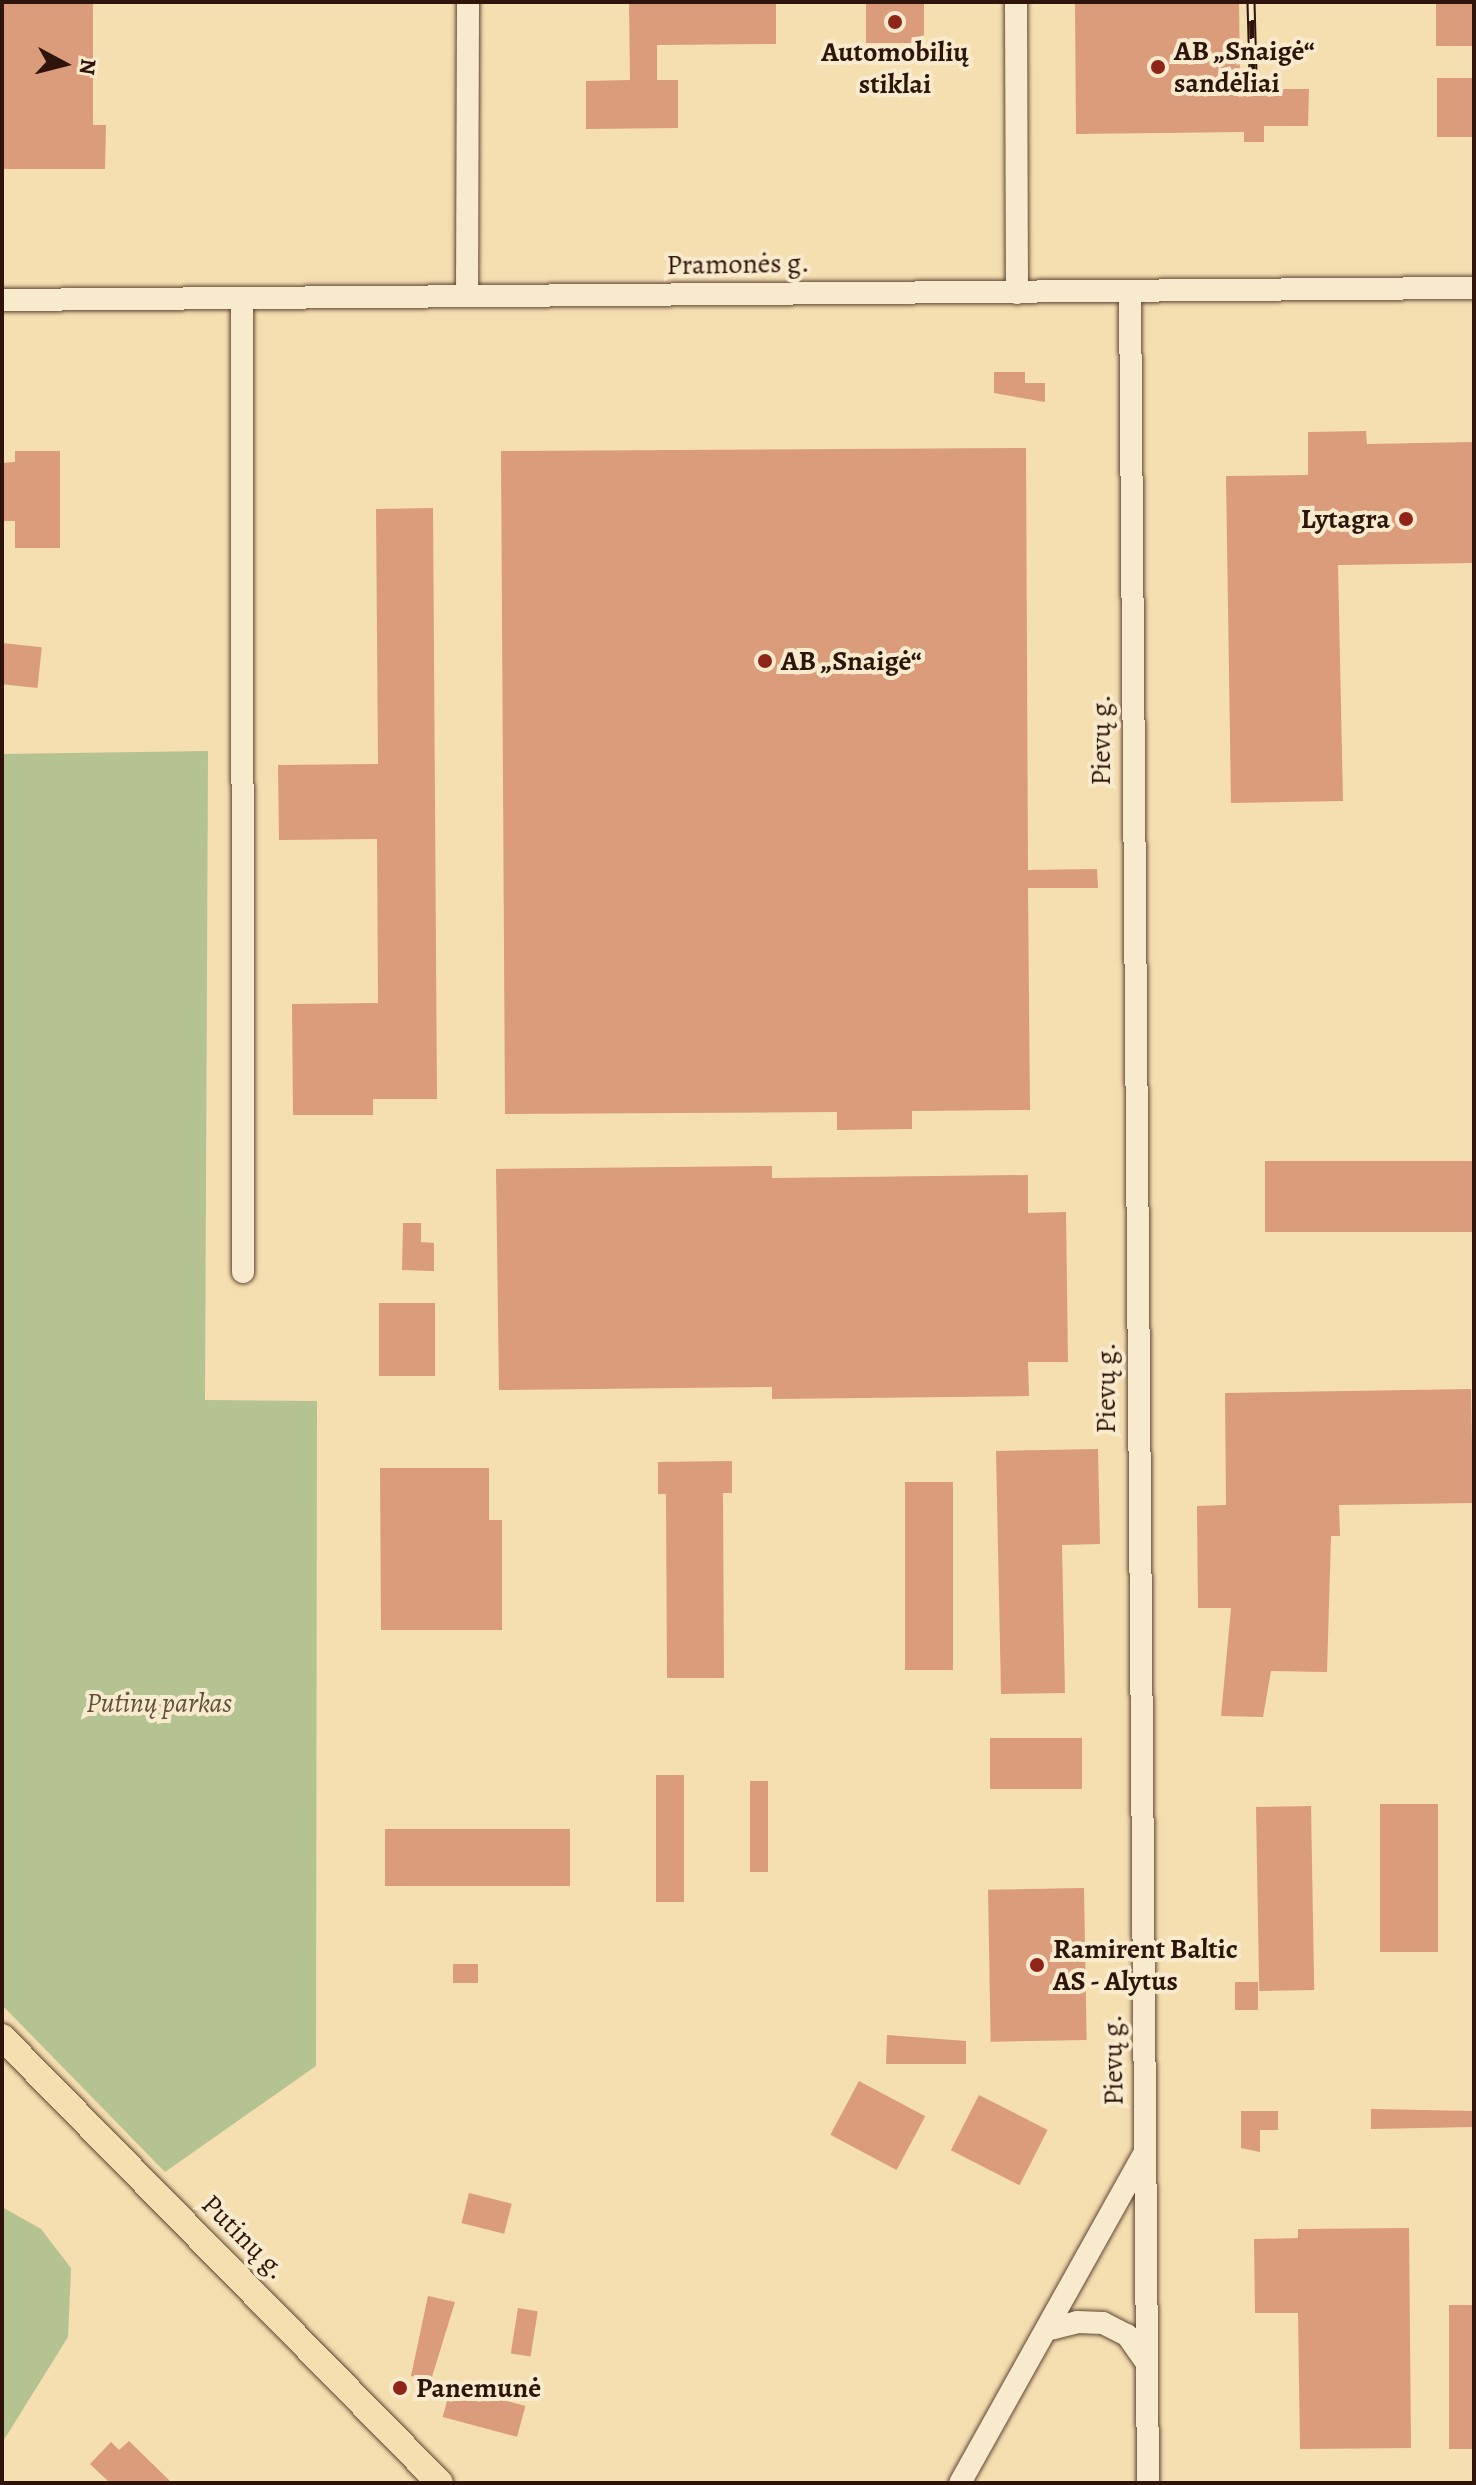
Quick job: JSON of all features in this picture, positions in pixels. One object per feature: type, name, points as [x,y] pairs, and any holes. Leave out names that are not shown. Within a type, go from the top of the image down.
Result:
[{"type":"main road","name":"Putinų g.","points":[[2,2037],[440,2483]]},
{"type":"street","points":[[467,296],[468,2]]},
{"type":"street","points":[[1016,2],[1017,293]]},
{"type":"street","name":"Pramonės g.","points":[[2,300],[1474,288]]},
{"type":"street","name":"Pievų g.","points":[[1130,292],[1148,2483]]},
{"type":"street","points":[[242,298],[243,1272]]},
{"type":"street","points":[[960,2483],[1145,2154]]},
{"type":"street","points":[[1046,2330],[1077,2322],[1103,2323],[1127,2335],[1146,2362]]},
{"type":"green space","name":"Putinų parkas","points":[[208,751],[205,1400],[317,1401],[316,2066],[165,2172],[2,2005],[2,754]]},
{"type":"green space","points":[[2,2207],[41,2229],[71,2268],[68,2337],[2,2443]]},
{"type":"building","points":[[2,2],[93,2],[93,125],[106,125],[105,169],[2,169]]},
{"type":"building","points":[[629,2],[776,2],[776,44],[657,45],[657,80],[678,80],[678,128],[586,129],[586,81],[630,80]]},
{"type":"building","name":"Automobilių stiklai","points":[[866,2],[924,2],[924,43],[866,43]]},
{"type":"building","name":"AB „Snaigė“ sandėliai","points":[[1075,2],[1239,2],[1240,78],[1264,77],[1264,89],[1309,89],[1308,126],[1264,126],[1264,142],[1244,142],[1244,132],[1076,134]]},
{"type":"building","points":[[1436,2],[1474,2],[1474,46],[1436,46]]},
{"type":"building","points":[[1437,78],[1474,78],[1474,137],[1437,137]]},
{"type":"building","points":[[994,372],[1025,372],[1025,383],[1045,383],[1045,402],[994,393]]},
{"type":"building","points":[[1366,431],[1367,444],[1474,442],[1474,563],[1338,565],[1343,801],[1231,803],[1226,476],[1308,475],[1308,432]]},
{"type":"building","name":"AB „Snaigė“","points":[[1026,448],[1028,870],[1097,869],[1098,888],[1028,888],[1030,1110],[912,1111],[912,1129],[837,1130],[837,1112],[505,1114],[501,451]]},
{"type":"building","points":[[15,451],[60,451],[60,548],[15,548],[15,521],[2,521],[2,463],[15,462]]},
{"type":"building","points":[[433,508],[437,1099],[373,1099],[373,1115],[293,1115],[292,1004],[378,1003],[377,839],[279,840],[278,765],[378,764],[376,509]]},
{"type":"building","points":[[2,643],[42,647],[37,688],[2,684]]},
{"type":"building","points":[[1265,1161],[1474,1161],[1474,1232],[1265,1232]]},
{"type":"building","points":[[772,1166],[772,1178],[1028,1175],[1028,1213],[1066,1212],[1068,1362],[1028,1362],[1029,1396],[772,1399],[772,1387],[499,1390],[496,1169]]},
{"type":"building","points":[[403,1223],[421,1223],[421,1242],[434,1243],[434,1271],[402,1270]]},
{"type":"building","points":[[379,1303],[435,1303],[435,1376],[379,1376]]},
{"type":"building","points":[[1471,1389],[1473,1503],[1339,1505],[1340,1536],[1331,1536],[1327,1672],[1271,1671],[1263,1717],[1221,1716],[1231,1608],[1198,1608],[1197,1506],[1226,1505],[1225,1393]]},
{"type":"building","points":[[1098,1449],[1100,1544],[1062,1545],[1065,1693],[1001,1694],[996,1451]]},
{"type":"building","points":[[732,1461],[732,1493],[723,1493],[724,1678],[667,1678],[666,1494],[658,1494],[658,1462]]},
{"type":"building","points":[[380,1468],[489,1468],[489,1520],[502,1520],[502,1630],[381,1630]]},
{"type":"building","points":[[905,1482],[953,1482],[953,1670],[905,1670]]},
{"type":"building","points":[[990,1738],[1082,1738],[1082,1789],[990,1789]]},
{"type":"building","points":[[656,1775],[684,1775],[684,1902],[656,1902]]},
{"type":"building","points":[[750,1781],[768,1781],[768,1872],[750,1872]]},
{"type":"building","points":[[1380,1804],[1438,1804],[1438,1952],[1380,1952]]},
{"type":"building","points":[[1311,1806],[1314,1990],[1259,1991],[1256,1807]]},
{"type":"building","points":[[385,1829],[570,1829],[570,1886],[385,1886]]},
{"type":"building","name":"Ramirent Baltic AS - Alytus","points":[[1084,1888],[1087,2040],[991,2042],[988,1890]]},
{"type":"building","points":[[453,1964],[478,1964],[478,1983],[453,1983]]},
{"type":"building","points":[[1235,1982],[1258,1982],[1258,2010],[1235,2010]]},
{"type":"building","points":[[887,2035],[966,2041],[966,2064],[886,2064]]},
{"type":"building","points":[[859,2081],[925,2116],[897,2170],[830,2135]]},
{"type":"building","points":[[979,2095],[1048,2130],[1019,2185],[951,2150]]},
{"type":"building","points":[[1371,2109],[1474,2111],[1474,2127],[1371,2129]]},
{"type":"building","points":[[1241,2111],[1278,2111],[1278,2130],[1260,2130],[1260,2152],[1241,2148]]},
{"type":"building","points":[[469,2193],[512,2204],[504,2234],[462,2223]]},
{"type":"building","points":[[1409,2228],[1411,2448],[1300,2449],[1298,2313],[1255,2313],[1254,2239],[1298,2238],[1298,2229]]},
{"type":"building","points":[[428,2296],[455,2302],[431,2380],[411,2376]]},
{"type":"building","points":[[1449,2305],[1474,2305],[1474,2449],[1449,2449]]},
{"type":"building","points":[[518,2308],[538,2311],[531,2357],[511,2353]]},
{"type":"building","points":[[451,2386],[525,2406],[517,2437],[443,2417]]},
{"type":"building","points":[[129,2441],[172,2483],[110,2483],[90,2464],[111,2442],[119,2450]]},
{"type":"railway","points":[[1251,2],[1253,75]]},
{"type":"place","name":"Automobilių stiklai","points":[[895,22]]},
{"type":"place","name":"AB „Snaigė“ sandėliai","points":[[1158,67]]},
{"type":"place","name":"Lytagra","points":[[1406,519]]},
{"type":"place","name":"AB „Snaigė“","points":[[765,661]]},
{"type":"place","name":"Ramirent Baltic AS - Alytus","points":[[1037,1965]]},
{"type":"place","name":"Panemunė","points":[[400,2388]]}]
